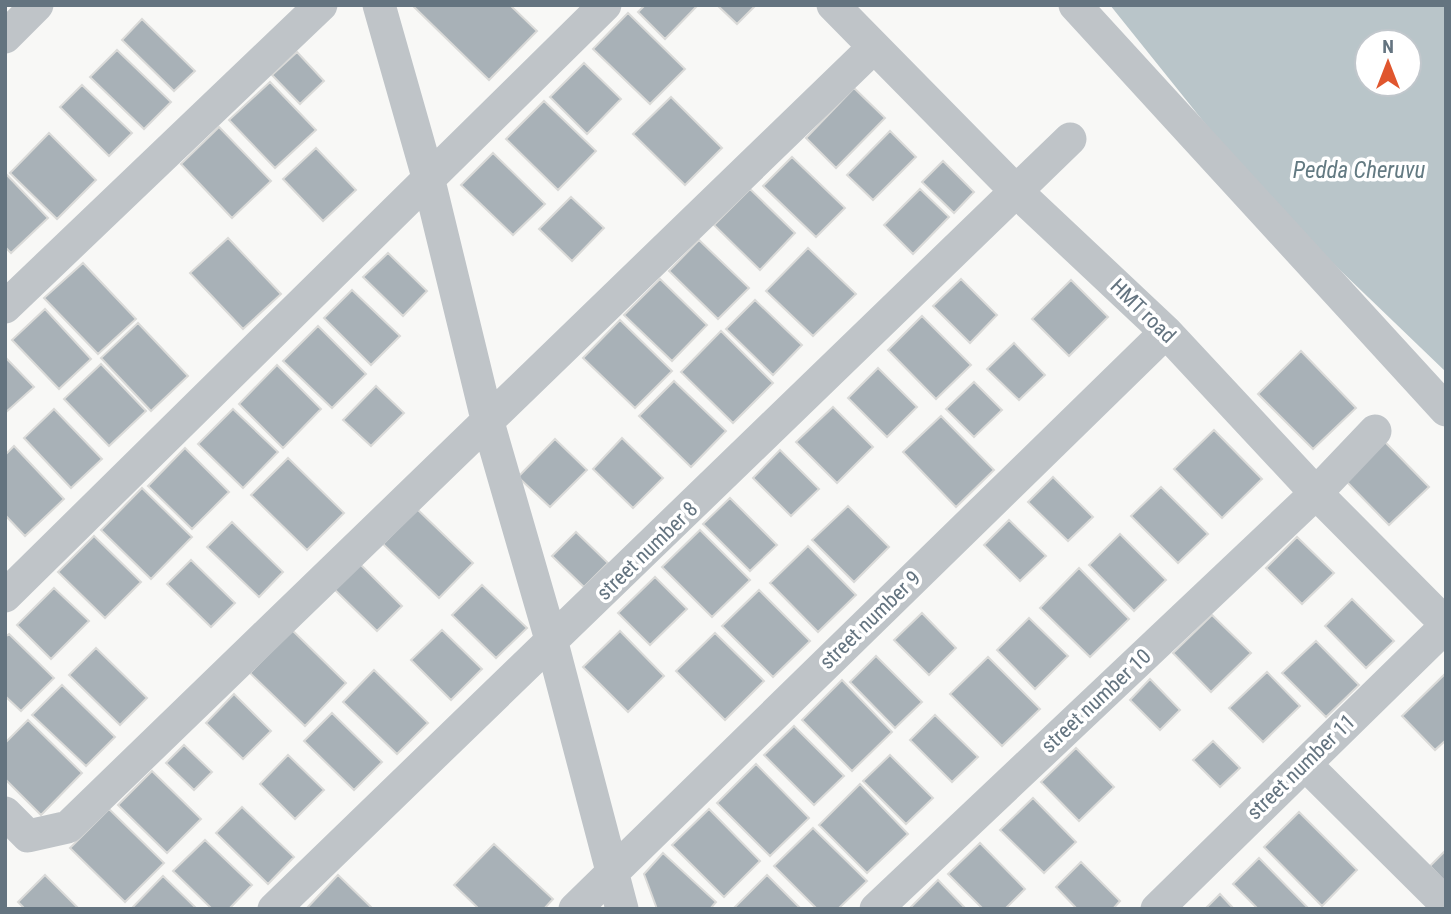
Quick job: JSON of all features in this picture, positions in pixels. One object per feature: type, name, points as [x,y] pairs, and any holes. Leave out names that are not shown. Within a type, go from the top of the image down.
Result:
[{"type":"street","points":[[5,37],[36,5]]},
{"type":"street","points":[[5,307],[321,5]]},
{"type":"street","points":[[379,5],[428,177],[487,419],[552,643],[622,909]]},
{"type":"street","points":[[5,596],[605,5]]},
{"type":"street","name":"HMT road","points":[[833,5],[1016,191],[1166,332],[1316,493],[1446,625]]},
{"type":"street","points":[[1075,5],[1446,410]]},
{"type":"street","points":[[5,813],[28,836],[68,827],[874,47]]},
{"type":"street","name":"street number 8","points":[[274,909],[1070,139]]},
{"type":"street","name":"street number 9","points":[[575,909],[1166,332]]},
{"type":"street","name":"street number 10","points":[[876,909],[1316,493],[1375,431]]},
{"type":"street","name":"street number 11","points":[[1157,909],[1446,625]]},
{"type":"street","points":[[1305,764],[1443,901]]},
{"type":"water","name":"Pedda Cheruvu","points":[[1110,5],[1446,5],[1446,372],[1264,197]]},
{"type":"building","points":[[412,5],[510,5],[537,31],[489,80]]},
{"type":"building","points":[[645,5],[697,6],[665,39],[638,12]]},
{"type":"building","points":[[717,5],[756,5],[737,24]]},
{"type":"building","points":[[628,13],[685,69],[650,104],[593,49]]},
{"type":"building","points":[[142,19],[195,71],[174,91],[122,40]]},
{"type":"building","points":[[117,50],[171,102],[144,129],[90,77]]},
{"type":"building","points":[[297,52],[324,81],[300,104],[272,75]]},
{"type":"building","points":[[584,63],[621,99],[587,134],[550,97]]},
{"type":"building","points":[[270,82],[316,130],[275,168],[229,120]]},
{"type":"building","points":[[82,85],[132,133],[109,156],[60,107]]},
{"type":"building","points":[[854,88],[885,118],[836,168],[806,138]]},
{"type":"building","points":[[671,97],[722,148],[685,185],[633,134]]},
{"type":"building","points":[[544,101],[596,151],[558,190],[506,139]]},
{"type":"building","points":[[219,127],[271,181],[232,218],[181,164]]},
{"type":"building","points":[[890,131],[916,157],[873,200],[847,175]]},
{"type":"building","points":[[49,133],[96,180],[57,219],[10,173]]},
{"type":"building","points":[[316,148],[356,190],[323,221],[283,179]]},
{"type":"building","points":[[493,153],[545,204],[513,235],[461,185]]},
{"type":"building","points":[[792,157],[845,208],[816,237],[763,186]]},
{"type":"building","points":[[943,161],[974,192],[954,213],[922,182]]},
{"type":"building","points":[[5,173],[48,218],[11,253],[5,247]]},
{"type":"building","points":[[750,189],[795,233],[760,270],[714,225]]},
{"type":"building","points":[[920,189],[949,217],[913,254],[884,225]]},
{"type":"building","points":[[571,197],[604,228],[572,261],[539,229]]},
{"type":"building","points":[[228,238],[281,294],[243,329],[190,273]]},
{"type":"building","points":[[699,240],[749,288],[718,319],[669,271]]},
{"type":"building","points":[[808,248],[856,294],[813,336],[766,291]]},
{"type":"building","points":[[388,253],[427,291],[403,316],[363,277]]},
{"type":"building","points":[[83,263],[136,319],[98,354],[44,298]]},
{"type":"building","points":[[660,279],[707,325],[672,361],[624,315]]},
{"type":"building","points":[[961,279],[997,315],[970,343],[933,306]]},
{"type":"building","points":[[1071,280],[1108,317],[1069,356],[1032,319]]},
{"type":"building","points":[[352,290],[400,336],[371,365],[324,318]]},
{"type":"building","points":[[755,300],[802,345],[773,375],[726,329]]},
{"type":"building","points":[[45,309],[91,359],[59,389],[12,340]]},
{"type":"building","points":[[922,316],[971,365],[936,399],[888,350]]},
{"type":"building","points":[[620,320],[672,371],[635,408],[583,358]]},
{"type":"building","points":[[138,323],[188,376],[151,411],[101,358]]},
{"type":"building","points":[[318,326],[366,374],[332,408],[283,361]]},
{"type":"building","points":[[721,331],[773,383],[733,423],[681,372]]},
{"type":"building","points":[[1014,343],[1045,375],[1019,400],[987,369]]},
{"type":"building","points":[[1301,351],[1356,408],[1313,449],[1258,394]]},
{"type":"building","points":[[5,357],[34,387],[5,413]]},
{"type":"building","points":[[101,364],[146,411],[109,446],[64,399]]},
{"type":"building","points":[[277,365],[321,409],[283,448],[239,404]]},
{"type":"building","points":[[878,368],[917,407],[887,437],[848,398]]},
{"type":"building","points":[[674,381],[726,431],[691,467],[639,416]]},
{"type":"building","points":[[974,382],[1002,410],[974,437],[946,409]]},
{"type":"building","points":[[376,386],[404,413],[371,446],[343,420]]},
{"type":"building","points":[[833,407],[873,447],[837,483],[796,442]]},
{"type":"building","points":[[54,409],[102,459],[71,488],[24,438]]},
{"type":"building","points":[[233,409],[278,452],[243,488],[198,444]]},
{"type":"building","points":[[941,416],[994,470],[956,507],[903,452]]},
{"type":"building","points":[[1214,430],[1262,479],[1222,518],[1174,469]]},
{"type":"building","points":[[622,438],[663,478],[633,508],[593,469]]},
{"type":"building","points":[[555,439],[587,470],[550,507],[518,477]]},
{"type":"building","points":[[1385,442],[1429,487],[1389,525],[1346,481]]},
{"type":"building","points":[[14,446],[64,499],[25,536],[5,515],[5,455]]},
{"type":"building","points":[[185,448],[229,492],[192,529],[148,486]]},
{"type":"building","points":[[780,450],[819,489],[791,516],[753,478]]},
{"type":"building","points":[[288,458],[344,513],[307,550],[251,495]]},
{"type":"building","points":[[1053,477],[1093,517],[1068,541],[1028,502]]},
{"type":"building","points":[[1161,487],[1208,534],[1178,563],[1131,516]]},
{"type":"building","points":[[142,488],[192,537],[151,579],[101,530]]},
{"type":"building","points":[[730,498],[777,545],[750,571],[703,524]]},
{"type":"building","points":[[848,506],[889,547],[854,582],[812,540]]},
{"type":"building","points":[[417,509],[473,563],[439,598],[383,544]]},
{"type":"building","points":[[1009,520],[1046,556],[1020,581],[984,545]]},
{"type":"building","points":[[232,522],[283,572],[259,597],[207,547]]},
{"type":"building","points":[[700,530],[750,580],[712,617],[662,567]]},
{"type":"building","points":[[576,532],[608,563],[584,587],[552,556]]},
{"type":"building","points":[[1120,534],[1166,580],[1134,611],[1089,565]]},
{"type":"building","points":[[94,536],[141,582],[105,618],[58,572]]},
{"type":"building","points":[[1297,537],[1334,573],[1302,604],[1266,568]]},
{"type":"building","points":[[808,546],[856,595],[818,632],[770,583]]},
{"type":"building","points":[[191,560],[235,603],[211,627],[167,584]]},
{"type":"building","points":[[359,563],[402,606],[377,631],[334,589]]},
{"type":"building","points":[[1079,568],[1129,619],[1090,657],[1040,608]]},
{"type":"building","points":[[655,577],[687,609],[650,645],[618,613]]},
{"type":"building","points":[[482,585],[527,628],[496,658],[452,615]]},
{"type":"building","points":[[54,588],[89,621],[51,659],[17,625]]},
{"type":"building","points":[[759,590],[810,641],[773,677],[722,626]]},
{"type":"building","points":[[1352,599],[1394,641],[1366,668],[1325,626]]},
{"type":"building","points":[[922,613],[956,648],[929,675],[894,640]]},
{"type":"building","points":[[1212,615],[1251,653],[1211,692],[1173,653]]},
{"type":"building","points":[[1029,618],[1068,656],[1035,689],[997,650]]},
{"type":"building","points":[[292,630],[346,683],[305,726],[250,673]]},
{"type":"building","points":[[442,630],[482,669],[451,700],[411,660]]},
{"type":"building","points":[[620,631],[664,676],[628,712],[583,667]]},
{"type":"building","points":[[715,633],[764,681],[725,720],[676,671]]},
{"type":"building","points":[[9,634],[54,678],[21,711],[5,696],[5,637]]},
{"type":"building","points":[[1316,641],[1359,685],[1326,717],[1282,673]]},
{"type":"building","points":[[96,648],[147,698],[120,725],[69,675]]},
{"type":"building","points":[[876,656],[922,702],[895,728],[850,682]]},
{"type":"building","points":[[988,657],[1040,709],[1002,746],[950,694]]},
{"type":"building","points":[[374,670],[428,723],[397,754],[343,702]]},
{"type":"building","points":[[1267,672],[1300,706],[1263,742],[1229,708]]},
{"type":"building","points":[[1446,673],[1446,740],[1435,750],[1402,716]]},
{"type":"building","points":[[1150,679],[1180,710],[1160,730],[1130,700]]},
{"type":"building","points":[[842,680],[892,732],[852,771],[802,720]]},
{"type":"building","points":[[62,685],[115,737],[86,766],[32,715]]},
{"type":"building","points":[[234,694],[271,731],[243,759],[206,723]]},
{"type":"building","points":[[332,713],[382,762],[354,790],[304,741]]},
{"type":"building","points":[[935,715],[978,757],[952,782],[910,740]]},
{"type":"building","points":[[28,720],[82,773],[41,815],[5,779],[5,743]]},
{"type":"building","points":[[794,726],[844,776],[814,805],[764,755]]},
{"type":"building","points":[[1213,741],[1240,768],[1220,787],[1193,760]]},
{"type":"building","points":[[184,745],[212,772],[194,790],[166,763]]},
{"type":"building","points":[[1076,748],[1114,787],[1079,821],[1041,782]]},
{"type":"building","points":[[288,755],[324,790],[295,819],[260,784]]},
{"type":"building","points":[[890,755],[933,798],[906,824],[863,781]]},
{"type":"building","points":[[756,764],[809,818],[770,856],[717,803]]},
{"type":"building","points":[[152,771],[201,819],[167,853],[118,805]]},
{"type":"building","points":[[860,784],[908,834],[867,873],[819,825]]},
{"type":"building","points":[[1033,798],[1076,842],[1044,873],[1000,830]]},
{"type":"building","points":[[242,807],[294,857],[268,884],[216,833]]},
{"type":"building","points":[[109,809],[164,863],[125,902],[70,848]]},
{"type":"building","points":[[709,809],[760,861],[724,897],[672,845]]},
{"type":"building","points":[[1299,812],[1357,870],[1322,906],[1264,847]]},
{"type":"building","points":[[813,828],[867,881],[838,909],[817,909],[774,866]]},
{"type":"building","points":[[205,840],[252,885],[229,909],[212,909],[173,871]]},
{"type":"building","points":[[980,843],[1025,889],[1005,909],[983,909],[948,874]]},
{"type":"building","points":[[494,844],[553,899],[544,909],[479,909],[454,885]]},
{"type":"building","points":[[1446,850],[1446,883],[1430,866]]},
{"type":"building","points":[[663,853],[716,902],[710,909],[657,909],[644,874]]},
{"type":"building","points":[[1259,858],[1309,909],[1258,909],[1233,884]]},
{"type":"building","points":[[1081,862],[1120,901],[1113,909],[1077,909],[1056,887]]},
{"type":"building","points":[[45,875],[79,909],[25,909],[18,902]]},
{"type":"building","points":[[338,875],[373,909],[306,909]]},
{"type":"building","points":[[767,875],[801,909],[733,909]]},
{"type":"building","points":[[163,876],[197,909],[131,909]]},
{"type":"building","points":[[938,880],[966,909],[909,909]]},
{"type":"building","points":[[1220,894],[1234,909],[1205,909]]}]
